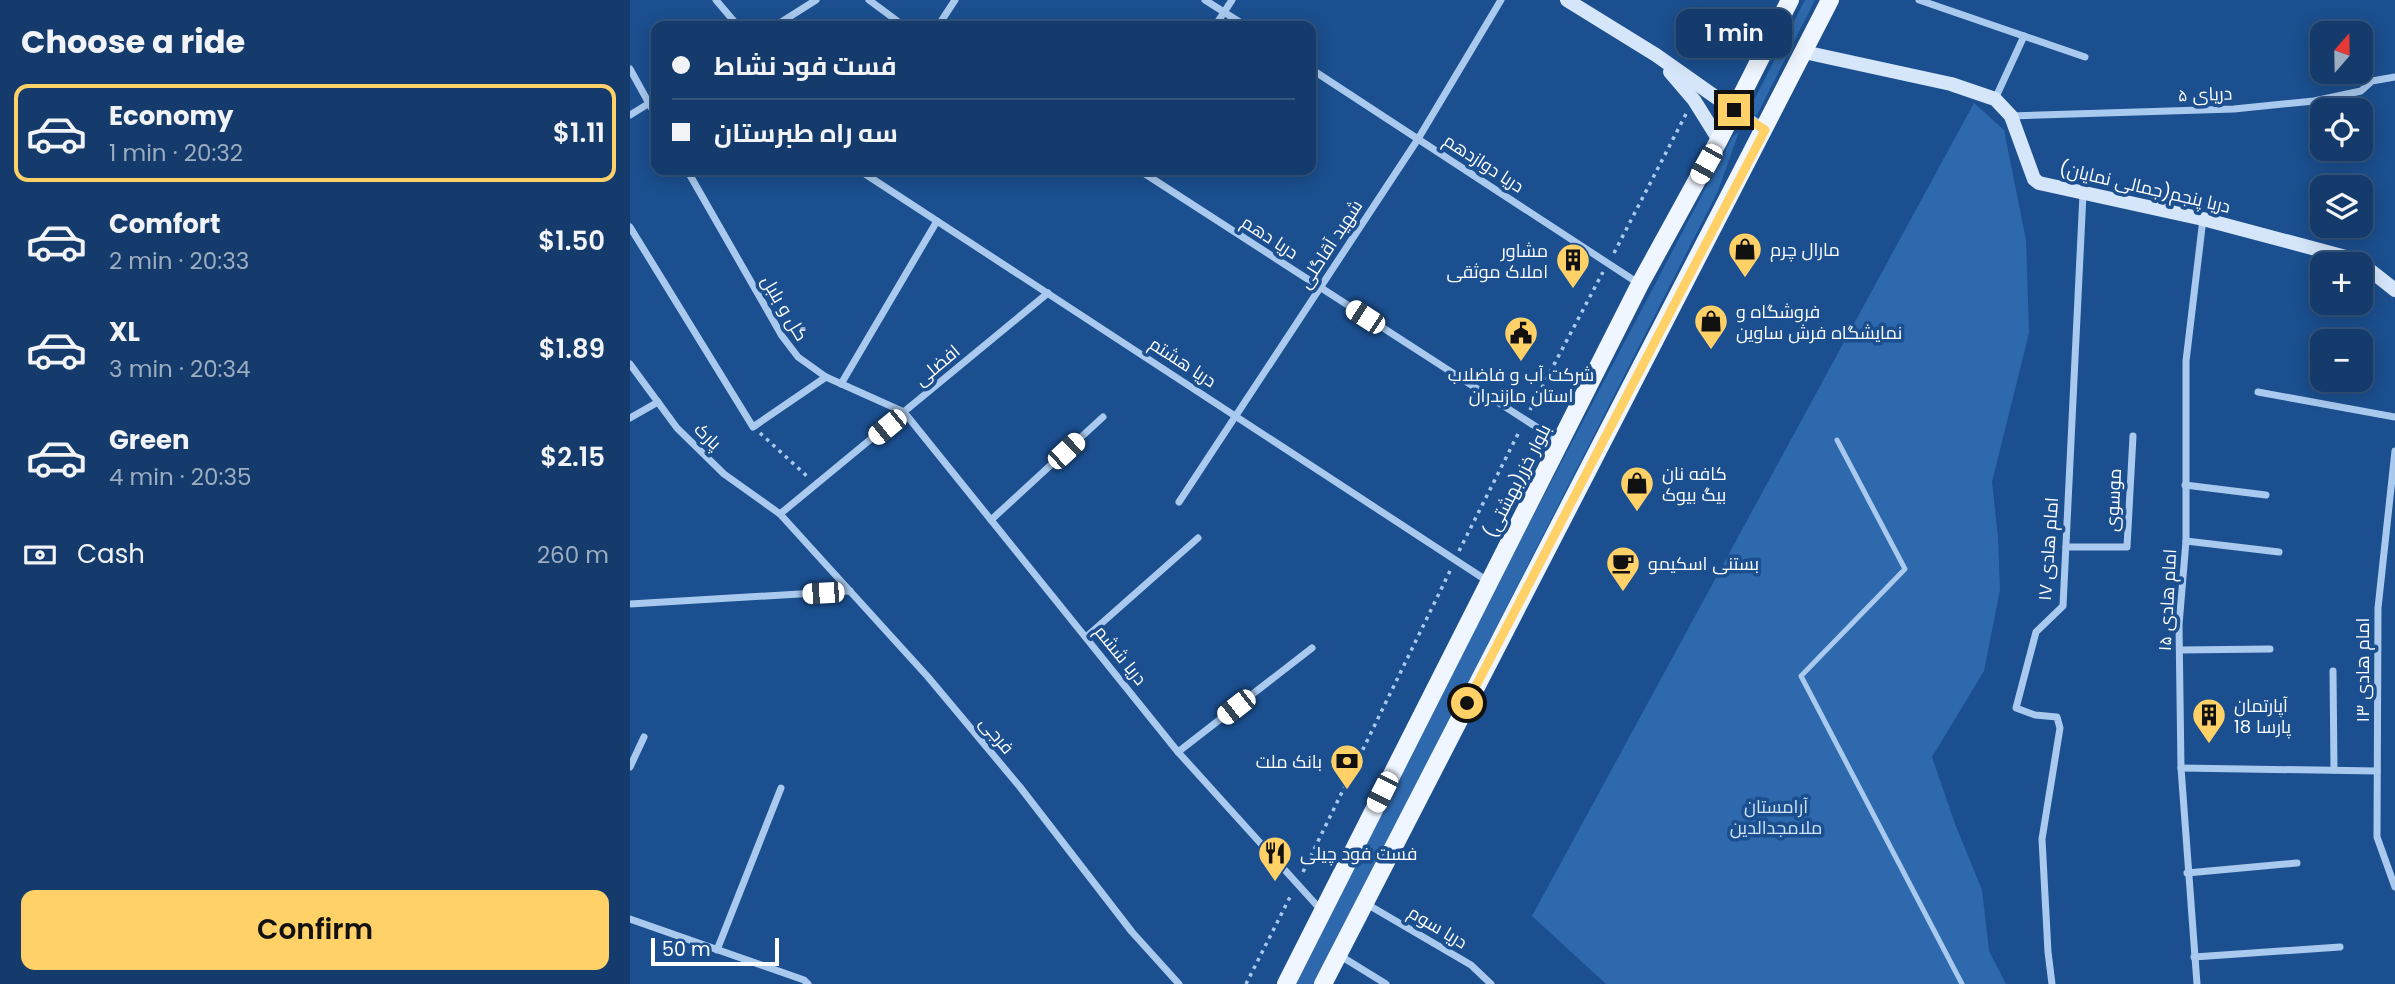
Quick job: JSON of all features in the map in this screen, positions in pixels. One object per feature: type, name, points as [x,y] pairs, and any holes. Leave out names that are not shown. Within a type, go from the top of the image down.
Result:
[{"type":"main road","points":[[1567,0],[1656,55],[1734,110]]},
{"type":"main road","name":"بلوار خزر(بهشتی)","points":[[1286,984],[1640,284],[1719,140],[1790,0]]},
{"type":"main road","points":[[1325,984],[1364,902],[1830,0]]},
{"type":"main road","name":"دریا پنجم(جمالی نمایان)","points":[[1804,52],[1951,84],[1995,99],[2011,116],[2034,178],[2046,185],[2203,219],[2357,260],[2395,290]]},
{"type":"main road","points":[[1656,55],[1694,100],[1719,140]]},
{"type":"street","points":[[716,0],[734,21]]},
{"type":"street","points":[[783,21],[816,0]]},
{"type":"street","points":[[869,0],[897,21]]},
{"type":"street","points":[[941,21],[955,0]]},
{"type":"street","points":[[1205,0],[1238,21]]},
{"type":"street","points":[[1218,21],[1233,0]]},
{"type":"street","name":"شهید آقاگلی","points":[[1179,502],[1418,139],[1501,0]]},
{"type":"street","points":[[1919,0],[2085,57]]},
{"type":"street","points":[[1995,99],[2024,36]]},
{"type":"street","points":[[630,69],[651,98]]},
{"type":"street","name":"دریا دوازدهم","points":[[1316,72],[1640,284]]},
{"type":"street","name":"دریای ۵","points":[[2011,116],[2234,109],[2300,103],[2361,91],[2372,81],[2395,77]]},
{"type":"street","points":[[630,115],[651,102]]},
{"type":"street","points":[[1734,110],[1765,130]]},
{"type":"street","name":"گل و بلبل","points":[[690,175],[782,336],[798,357],[826,377],[904,412]]},
{"type":"street","name":"دریا هشتم","points":[[867,175],[1489,582]]},
{"type":"street","name":"دریا دهم","points":[[1147,175],[1561,443]]},
{"type":"street","name":"امام هادی ۱۷","points":[[2052,984],[2042,839],[2060,728],[2057,717],[2035,715],[2017,708],[2036,632],[2063,606],[2083,194]]},
{"type":"street","name":"امام هادی ۱۵","points":[[2197,984],[2181,768],[2179,625],[2186,541],[2186,361],[2203,219]]},
{"type":"street","points":[[841,384],[937,221]]},
{"type":"street","points":[[630,227],[753,427],[826,377]]},
{"type":"street","name":"افضلی","points":[[780,514],[1048,293]]},
{"type":"street","name":"پارک","points":[[630,364],[677,428],[724,474],[780,514]]},
{"type":"street","points":[[2258,392],[2395,417]]},
{"type":"street","points":[[630,418],[658,402]]},
{"type":"street","name":"دریا ششم","points":[[904,412],[1178,752],[1322,910]]},
{"type":"street","points":[[991,520],[1103,416]]},
{"type":"street","name":"موسوی","points":[[2066,547],[2127,547],[2133,436]]},
{"type":"street","name":"امام هادی ١٣","points":[[2395,451],[2378,608],[2377,771],[2377,837],[2395,887]]},
{"type":"street","points":[[2185,485],[2266,495]]},
{"type":"street","name":"فرجی","points":[[780,514],[928,677],[1020,787],[1132,932],[1179,984]]},
{"type":"street","points":[[1086,637],[1198,538]]},
{"type":"street","points":[[2186,541],[2279,552]]},
{"type":"street","points":[[630,604],[850,591]]},
{"type":"street","points":[[1178,752],[1312,648]]},
{"type":"street","points":[[2180,650],[2270,649]]},
{"type":"street","points":[[2333,671],[2334,770]]},
{"type":"street","points":[[630,767],[644,737]]},
{"type":"street","points":[[2181,768],[2377,771]]},
{"type":"street","points":[[717,950],[781,788]]},
{"type":"street","points":[[2187,873],[2297,863]]},
{"type":"street","name":"دریا سوم","points":[[1364,902],[1471,965],[1490,984]]},
{"type":"street","points":[[630,919],[808,984]]},
{"type":"street","points":[[2194,957],[2340,947]]},
{"type":"street","points":[[1338,954],[1386,984]]},
{"type":"lane","points":[[1837,440],[1905,569],[1801,676],[1962,984]]},
{"type":"path","points":[[1246,984],[1525,420],[1694,100]]},
{"type":"path","points":[[753,427],[816,485]]},
{"type":"green space","points":[[1805,0],[1815,0],[1757,115],[1753,116],[1749,110]]},
{"type":"green space","name":"آرامستان ملامجدالدین","points":[[1974,103],[2004,130],[2026,240],[2029,333],[1992,482],[2000,590],[1984,671],[1932,757],[1982,890],[1989,951],[2006,984],[1606,984],[1532,916]]},
{"type":"green space","points":[[1739,132],[1718,191],[1315,984],[1290,984],[1298,963],[1733,136]]},
{"type":"place","name":"مارال چرم","points":[[1745,279]]},
{"type":"place","name":"مشاور املاک موثقی","points":[[1573,290]]},
{"type":"place","name":"فروشگاه و نمایشگاه فرش ساوین","points":[[1711,351]]},
{"type":"place","name":"شرکت آب و فاضلاب استان مازندران","points":[[1521,363]]},
{"type":"place","name":"کافه نان بیگ بیوک","points":[[1637,513]]},
{"type":"place","name":"بستنی اسکیمو","points":[[1623,593]]},
{"type":"place","name":"آپارتمان پارسا 18","points":[[2209,745]]},
{"type":"place","name":"بانک ملت","points":[[1347,791]]},
{"type":"place","name":"فست فود چیلی","points":[[1275,883]]},
{"type":"route","points":[[1467,703],[1765,130],[1734,110]]}]
